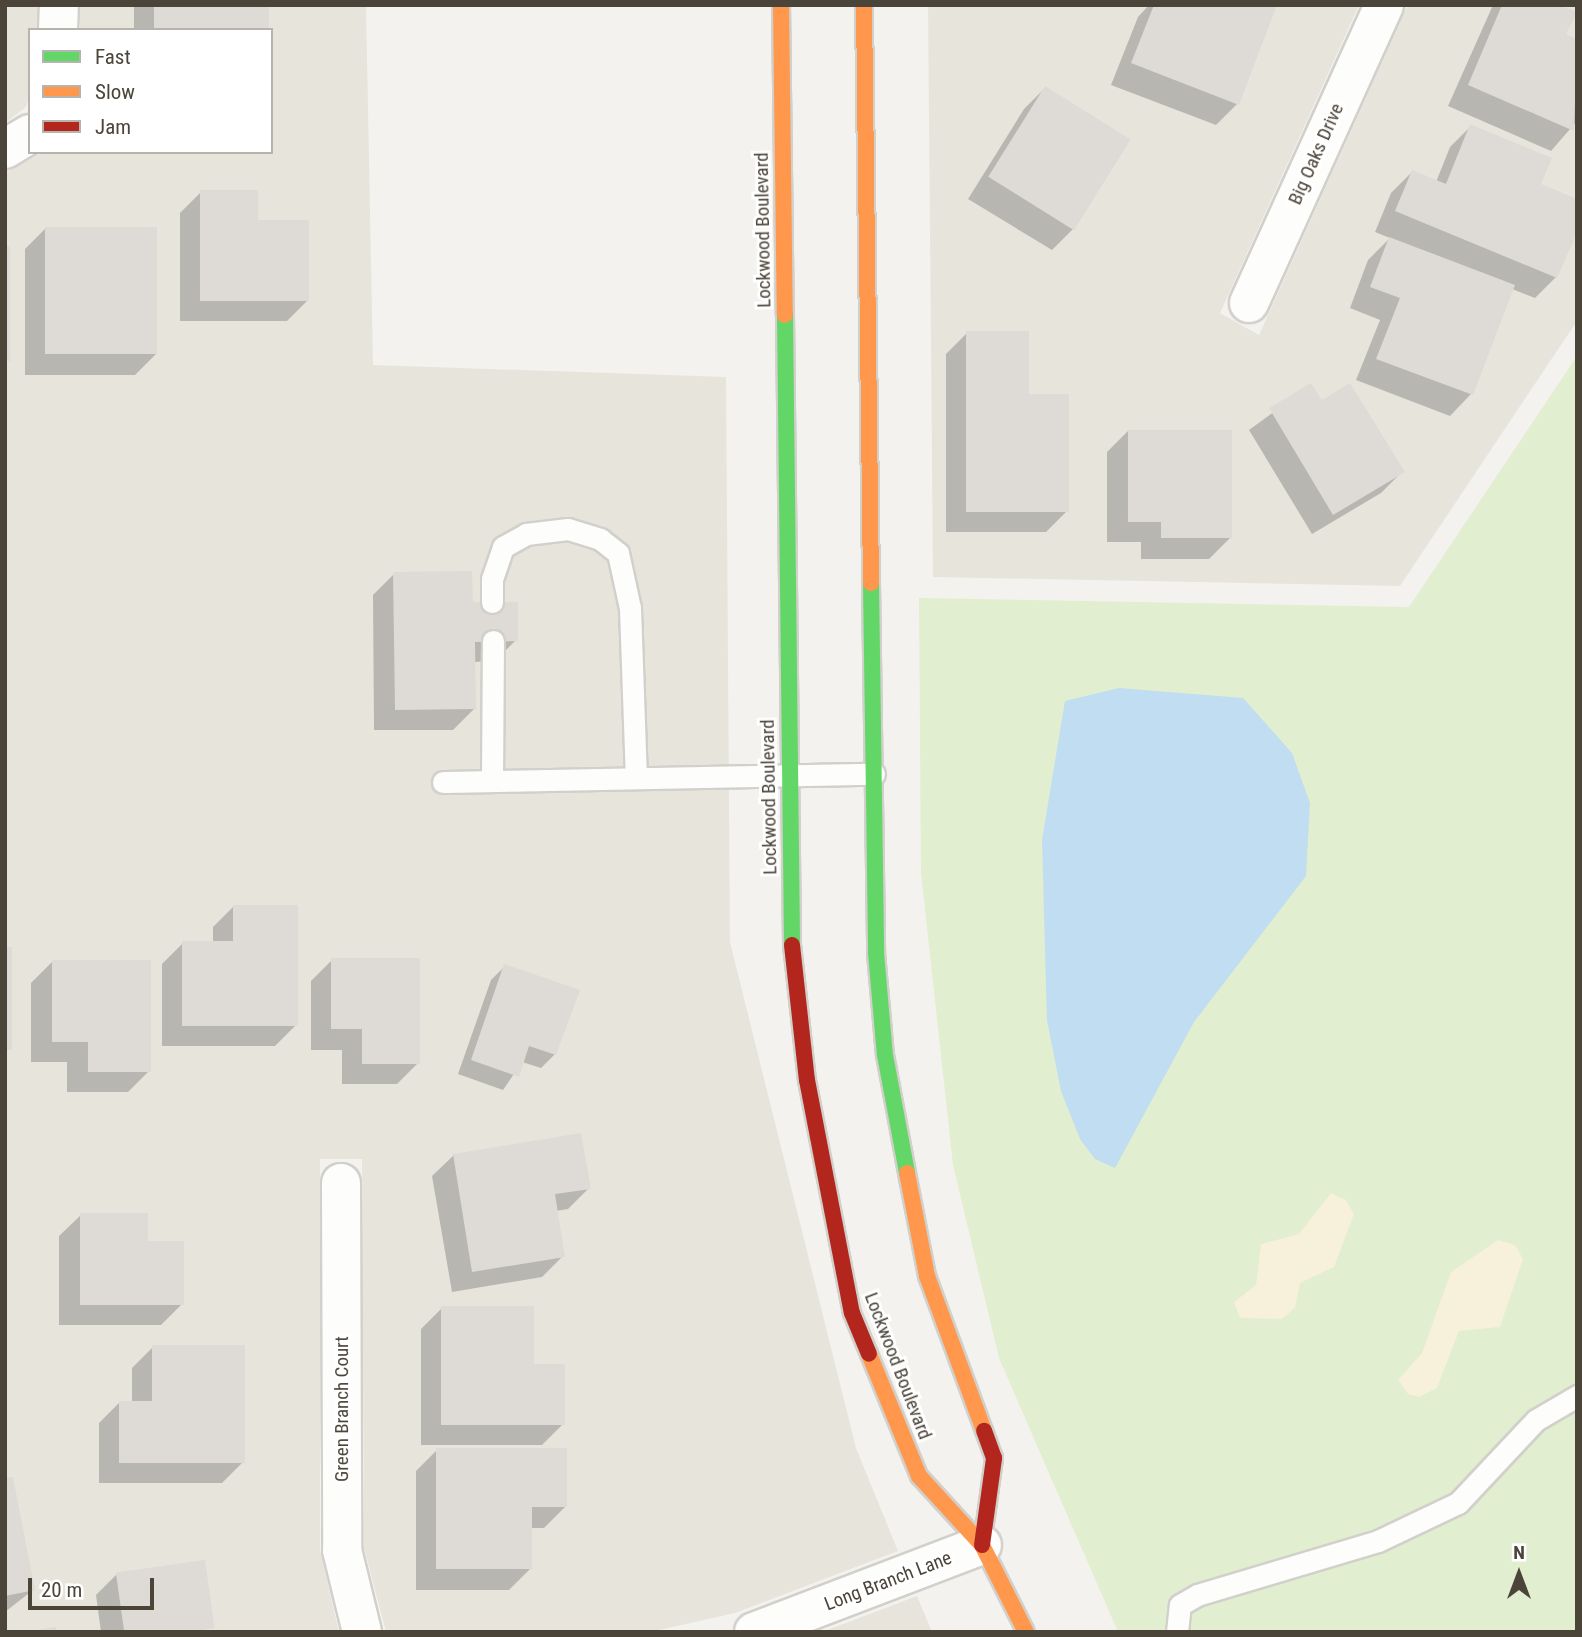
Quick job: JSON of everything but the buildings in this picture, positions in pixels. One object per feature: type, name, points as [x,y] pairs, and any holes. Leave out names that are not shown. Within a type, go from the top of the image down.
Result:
[{"type":"main road","name":"Lockwood Boulevard","points":[[781,5],[792,967],[825,1199],[852,1313],[919,1476],[982,1545],[1026,1632]]},
{"type":"main road","points":[[864,5],[874,774],[885,1055],[927,1276],[994,1458],[982,1545]]},
{"type":"street","points":[[58,5],[58,28]]},
{"type":"street","name":"Big Oaks Drive","points":[[1249,303],[1384,5]]},
{"type":"street","points":[[5,149],[28,135]]},
{"type":"street","name":"Green Branch Court","points":[[341,1183],[342,1550],[362,1632]]},
{"type":"street","name":"Long Branch Lane","points":[[754,1632],[982,1545]]},
{"type":"lane","points":[[492,602],[503,547],[526,534],[568,529],[600,539],[618,553],[630,608],[636,778]]},
{"type":"lane","points":[[492,780],[493,641]]},
{"type":"lane","points":[[443,782],[874,774]]},
{"type":"lane","points":[[1177,1632],[1180,1605],[1197,1595],[1378,1541],[1458,1503],[1536,1420],[1577,1396]]},
{"type":"shaded area","points":[[5,5],[37,5],[37,28],[28,28],[28,101],[26,107],[5,123]]},
{"type":"shaded area","points":[[80,5],[366,5],[373,365],[726,377],[730,942],[856,1448],[898,1551],[735,1613],[650,1632],[386,1632],[364,1548],[362,1159],[320,1159],[320,1550],[339,1632],[5,1632],[5,173],[40,154],[273,154],[273,28],[80,28]]},
{"type":"shaded area","points":[[928,5],[1359,5],[1220,313],[1259,335],[1408,5],[1577,5],[1577,321],[1400,586],[933,577]]},
{"type":"shaded area","points":[[917,1596],[932,1632],[822,1632]]},
{"type":"green space","points":[[1577,356],[1577,1632],[1118,1632],[999,1358],[953,1165],[921,873],[919,598],[1409,607]]},
{"type":"sand","points":[[1331,1193],[1346,1200],[1354,1214],[1334,1267],[1300,1283],[1295,1308],[1282,1319],[1240,1318],[1234,1302],[1256,1285],[1261,1244],[1299,1234]]},
{"type":"sand","points":[[1498,1240],[1515,1245],[1523,1259],[1500,1327],[1459,1331],[1437,1388],[1419,1397],[1408,1394],[1398,1380],[1422,1353],[1451,1272]]},
{"type":"water","points":[[1119,688],[1243,698],[1292,753],[1310,803],[1306,876],[1194,1022],[1115,1168],[1095,1159],[1080,1139],[1061,1091],[1047,1020],[1042,840],[1065,701]]},
{"type":"traffic: fast","points":[[785,315],[792,945]]},
{"type":"traffic: fast","points":[[871,583],[876,953],[885,1055],[907,1173]]},
{"type":"traffic: slow","points":[[781,5],[785,315]]},
{"type":"traffic: slow","points":[[864,5],[871,583]]},
{"type":"traffic: slow","points":[[907,1173],[927,1276],[984,1431]]},
{"type":"traffic: slow","points":[[869,1354],[919,1476],[982,1545],[1026,1632]]},
{"type":"traffic: jam","points":[[792,945],[807,1080],[852,1313],[869,1354]]},
{"type":"traffic: jam","points":[[982,1545],[994,1458],[984,1431]]}]
